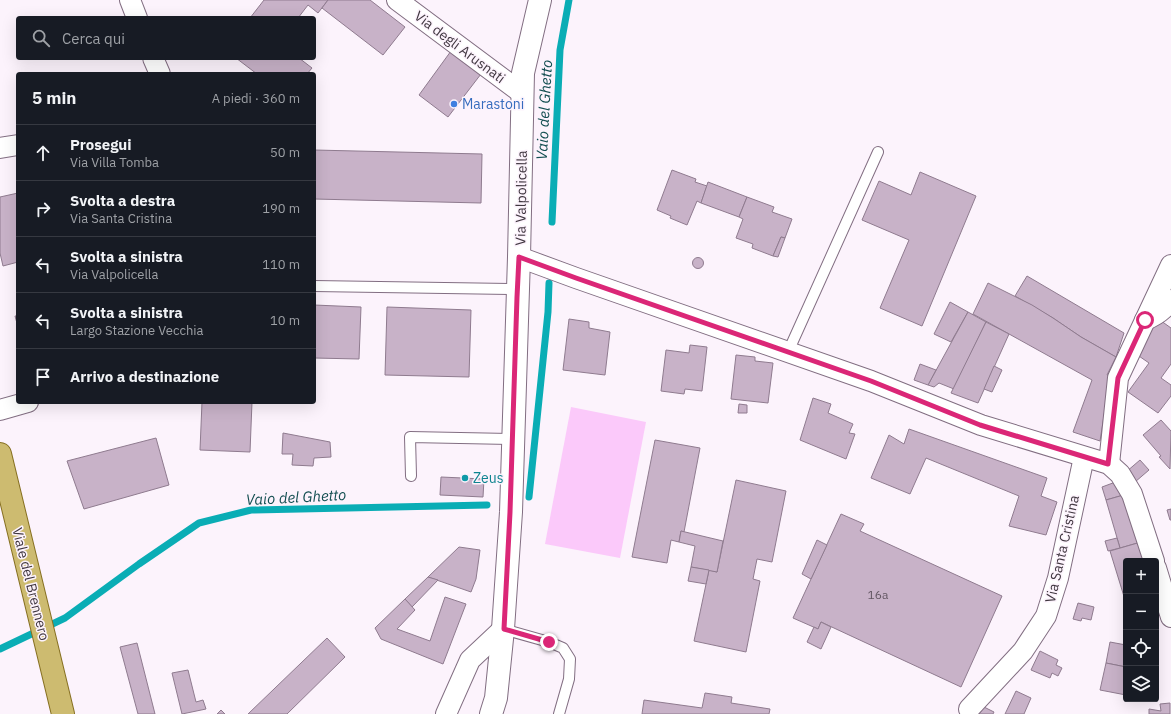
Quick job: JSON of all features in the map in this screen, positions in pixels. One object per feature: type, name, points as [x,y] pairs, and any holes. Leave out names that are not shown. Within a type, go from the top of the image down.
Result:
[{"type":"main road","name":"Via Valpolicella","points":[[491,714],[496,698],[504,629],[510,512],[519,257],[523,73],[540,0]]},
{"type":"main road","name":"Viale del Brennero","points":[[0,454],[62,714]]},
{"type":"street","name":"Via degli Arusnati","points":[[397,0],[523,94]]},
{"type":"street","points":[[154,60],[159,72]]},
{"type":"street","points":[[0,148],[16,145]]},
{"type":"street","points":[[519,257],[583,281],[871,381],[980,425],[1084,456],[1114,469],[1132,494],[1153,558]]},
{"type":"street","points":[[1114,469],[1118,378],[1171,265]]},
{"type":"street","points":[[1145,320],[1152,317],[1171,300]]},
{"type":"street","points":[[0,410],[21,404]]},
{"type":"street","name":"Via Santa Cristina","points":[[969,709],[1022,651],[1046,616],[1058,578],[1084,456]]},
{"type":"street","points":[[1159,578],[1171,617]]},
{"type":"street","points":[[446,714],[470,660],[504,629]]},
{"type":"lane","points":[[788,352],[878,152]]},
{"type":"lane","points":[[316,286],[518,289]]},
{"type":"lane","points":[[411,476],[410,436],[513,439]]},
{"type":"lane","points":[[504,629],[549,642],[563,648],[570,660],[569,678],[559,714]]},
{"type":"shaded area","points":[[571,407],[646,422],[620,558],[545,544]]},
{"type":"building","points":[[264,0],[328,0],[318,13],[308,5],[300,16],[252,16]]},
{"type":"building","points":[[328,0],[370,0],[405,27],[383,55],[322,8]]},
{"type":"building","points":[[451,51],[481,74],[448,117],[419,95]]},
{"type":"building","points":[[239,60],[302,60],[312,68],[309,72],[254,72]]},
{"type":"building","points":[[316,150],[482,154],[481,203],[316,199]]},
{"type":"building","points":[[672,170],[696,179],[695,182],[707,186],[701,203],[697,201],[687,225],[670,218],[671,216],[657,210]]},
{"type":"building","points":[[920,172],[976,196],[922,326],[880,308],[909,240],[862,220],[879,181],[911,195]]},
{"type":"building","points":[[708,182],[747,197],[739,217],[701,203]]},
{"type":"building","points":[[16,193],[16,263],[3,266],[0,253],[0,197]]},
{"type":"building","points":[[747,197],[774,207],[772,212],[792,219],[785,238],[781,237],[773,256],[752,248],[753,244],[736,238],[743,219],[739,217]]},
{"type":"building","points":[[781,237],[785,238],[778,257],[773,256]]},
{"type":"building","points":[[696,258],[700,258],[702,259],[702,267],[696,268],[693,265],[693,261]]},
{"type":"building","points":[[1027,276],[1124,333],[1116,357],[1015,296]]},
{"type":"building","points":[[988,283],[1032,305],[1081,337],[1116,357],[1107,375],[1111,377],[1100,441],[1073,432],[1092,380],[973,314]]},
{"type":"building","points":[[950,302],[968,312],[951,342],[934,334]]},
{"type":"building","points":[[316,305],[361,307],[359,359],[316,358]]},
{"type":"building","points":[[387,307],[471,310],[469,377],[385,375]]},
{"type":"building","points":[[968,312],[986,322],[954,389],[939,383],[934,387],[928,385]]},
{"type":"building","points":[[1157,318],[1171,328],[1171,364],[1161,378],[1171,385],[1171,396],[1158,413],[1128,392],[1149,363],[1136,354]]},
{"type":"building","points":[[569,319],[589,322],[589,328],[610,332],[605,375],[563,370]]},
{"type":"building","points":[[986,322],[1009,334],[978,403],[951,393]]},
{"type":"building","points":[[690,345],[707,347],[702,391],[685,389],[684,394],[661,391],[666,350],[689,353]]},
{"type":"building","points":[[736,355],[755,357],[755,361],[773,363],[768,403],[731,399]]},
{"type":"building","points":[[920,364],[936,370],[928,385],[914,380]]},
{"type":"building","points":[[994,366],[1002,370],[992,392],[984,389]]},
{"type":"building","points":[[813,398],[831,404],[828,413],[853,424],[849,433],[855,434],[846,459],[800,440]]},
{"type":"building","points":[[202,404],[252,404],[250,452],[200,450]]},
{"type":"building","points":[[739,404],[747,405],[747,413],[738,413]]},
{"type":"building","points":[[1161,420],[1171,431],[1170,469],[1143,435]]},
{"type":"building","points":[[909,429],[1047,478],[1041,496],[1057,502],[1046,535],[1009,526],[1019,496],[926,458],[910,494],[871,478],[889,435],[904,444]]},
{"type":"building","points":[[283,433],[330,442],[331,457],[314,458],[313,466],[292,465],[293,454],[282,454]]},
{"type":"building","points":[[156,438],[169,485],[84,509],[67,461]]},
{"type":"building","points":[[655,440],[700,448],[684,532],[681,531],[679,542],[671,540],[667,563],[632,557]]},
{"type":"building","points":[[1140,460],[1149,470],[1135,482],[1126,472]]},
{"type":"building","points":[[441,477],[484,479],[483,497],[440,495]]},
{"type":"building","points":[[736,480],[786,491],[772,562],[757,559],[753,579],[760,581],[746,652],[694,641],[709,570],[717,572]]},
{"type":"building","points":[[1121,480],[1127,494],[1106,500],[1102,487]]},
{"type":"building","points":[[1127,494],[1141,542],[1120,548],[1106,500]]},
{"type":"building","points":[[1171,509],[1171,520],[1170,520],[1167,510]]},
{"type":"building","points":[[841,514],[864,524],[860,531],[1002,596],[961,687],[821,622],[818,629],[793,618]]},
{"type":"building","points":[[681,531],[723,541],[717,572],[691,567],[695,546],[679,542]]},
{"type":"building","points":[[1117,538],[1120,548],[1108,551],[1105,541]]},
{"type":"building","points":[[817,540],[827,545],[811,579],[802,574]]},
{"type":"building","points":[[1141,542],[1146,558],[1123,558],[1123,593],[1110,551]]},
{"type":"building","points":[[459,547],[480,550],[476,579],[471,592],[428,577]]},
{"type":"building","points":[[691,567],[709,570],[706,584],[688,581]]},
{"type":"building","points":[[428,577],[438,580],[412,607],[405,599]]},
{"type":"building","points":[[445,597],[466,604],[443,664],[381,639],[375,628],[405,599],[415,610],[397,629],[430,641]]},
{"type":"building","points":[[1078,603],[1094,607],[1091,620],[1082,618],[1081,621],[1073,619]]},
{"type":"building","points":[[1159,604],[1163,614],[1159,616]]},
{"type":"building","points":[[821,622],[831,627],[821,649],[807,642],[814,627],[818,629]]},
{"type":"building","points":[[327,638],[345,657],[287,714],[248,714]]},
{"type":"building","points":[[1110,642],[1123,644],[1123,666],[1106,663]]},
{"type":"building","points":[[137,643],[155,714],[138,714],[120,647]]},
{"type":"building","points":[[1040,651],[1058,660],[1056,665],[1062,668],[1058,676],[1052,673],[1050,678],[1031,670]]},
{"type":"building","points":[[1106,663],[1123,666],[1123,694],[1100,690]]},
{"type":"building","points":[[188,670],[196,702],[203,700],[206,709],[182,714],[172,673]]},
{"type":"building","points":[[1016,691],[1031,698],[1024,714],[1005,714]]},
{"type":"building","points":[[705,693],[732,697],[731,703],[770,709],[769,714],[642,714],[644,700],[702,708]]},
{"type":"building","points":[[1170,703],[1170,714],[1149,714],[1149,709],[1161,711],[1160,704]]},
{"type":"building","points":[[984,707],[994,712],[993,714],[979,714]]},
{"type":"building","points":[[221,710],[225,714],[217,714]]},
{"type":"waterway","name":"Vaio del Ghetto","points":[[552,222],[560,50],[569,0]]},
{"type":"waterway","name":"Vaio del Ghetto","points":[[529,497],[548,312],[549,283]]},
{"type":"waterway","name":"Vaio del Ghetto","points":[[0,649],[65,618],[139,564],[199,523],[251,510],[487,505]]},
{"type":"place","name":"Marastoni","points":[[454,104]]},
{"type":"place","name":"Zeus","points":[[465,478]]},
{"type":"route","points":[[549,642],[504,629],[510,512],[519,257],[871,381],[980,425],[1108,464],[1118,378],[1145,320]]}]
